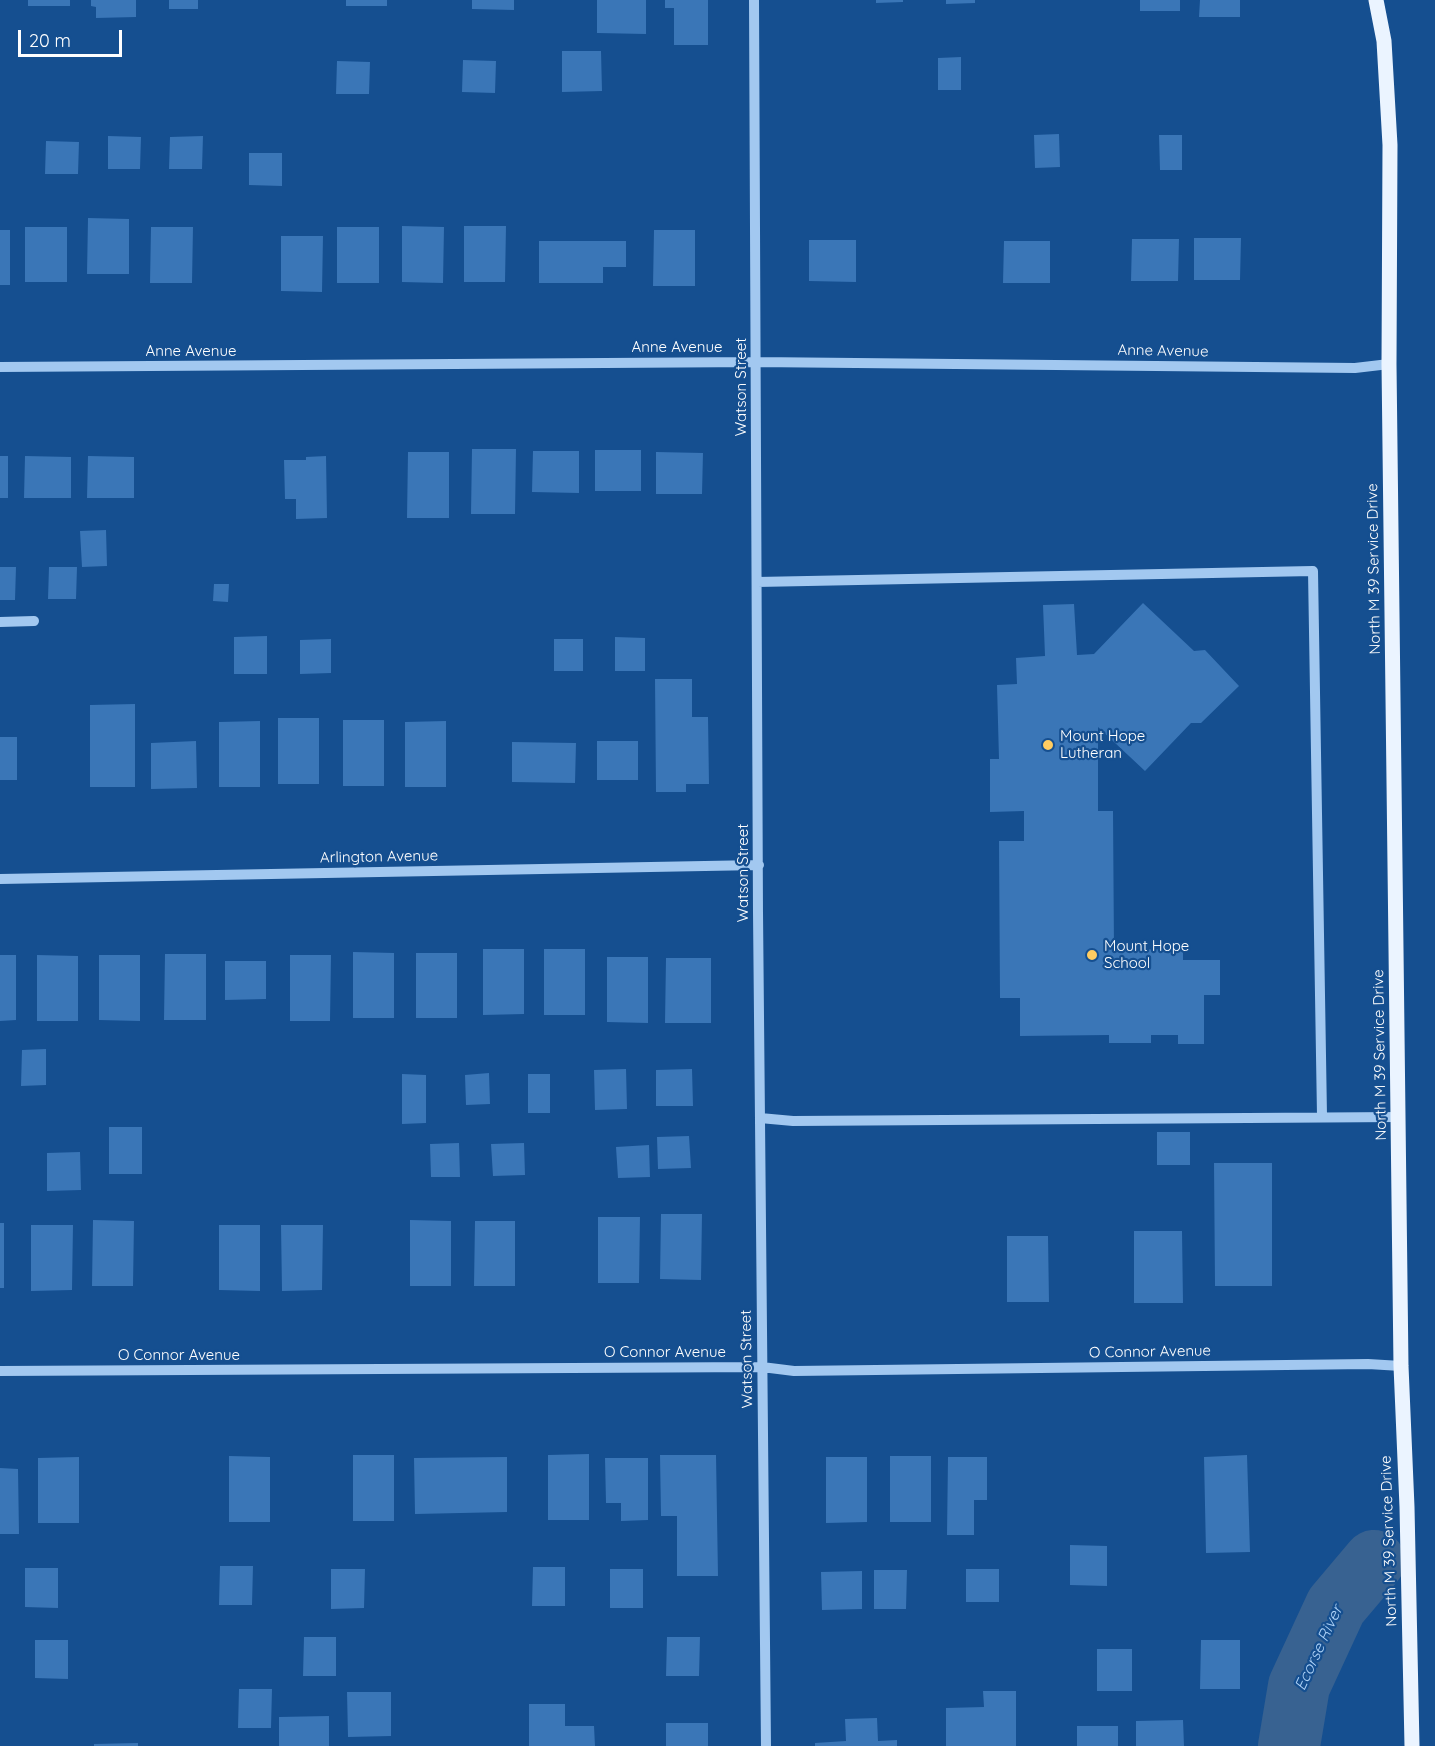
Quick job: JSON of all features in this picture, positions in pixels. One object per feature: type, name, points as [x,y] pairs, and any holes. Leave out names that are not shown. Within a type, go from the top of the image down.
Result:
[{"type":"main road","name":"North M 39 Service Drive","points":[[1376,0],[1384,41],[1390,145],[1389,364],[1401,1366],[1407,1508],[1412,1746]]},
{"type":"street","name":"Watson Street","points":[[754,0],[766,1746]]},
{"type":"street","name":"Anne Avenue","points":[[0,367],[756,362],[1355,368],[1389,364]]},
{"type":"street","points":[[757,582],[1313,571],[1322,1116]]},
{"type":"street","points":[[0,622],[34,621]]},
{"type":"street","name":"Arlington Avenue","points":[[0,879],[759,865]]},
{"type":"street","points":[[760,1118],[805,1120],[1399,1117]]},
{"type":"street","name":"O Connor Avenue","points":[[0,1371],[762,1367],[794,1371],[1368,1364],[1401,1366]]},
{"type":"building","points":[[28,0],[70,0],[70,6],[28,6]]},
{"type":"building","points":[[91,0],[136,0],[136,17],[96,18],[96,7],[91,6]]},
{"type":"building","points":[[169,0],[198,0],[198,9],[169,9]]},
{"type":"building","points":[[346,0],[387,0],[387,6],[346,6]]},
{"type":"building","points":[[472,0],[514,0],[514,10],[472,9]]},
{"type":"building","points":[[597,0],[646,0],[646,34],[597,33]]},
{"type":"building","points":[[665,0],[708,0],[708,45],[674,45],[674,8],[665,8]]},
{"type":"building","points":[[876,0],[903,0],[903,2],[876,3]]},
{"type":"building","points":[[946,0],[975,0],[975,3],[946,4]]},
{"type":"building","points":[[1140,0],[1180,0],[1180,11],[1140,11]]},
{"type":"building","points":[[1200,0],[1240,0],[1240,17],[1199,17]]},
{"type":"building","points":[[562,51],[601,51],[602,91],[562,92]]},
{"type":"building","points":[[961,57],[961,90],[938,90],[938,58]]},
{"type":"building","points":[[463,60],[496,61],[495,93],[462,92]]},
{"type":"building","points":[[337,61],[370,62],[369,94],[336,94]]},
{"type":"building","points":[[1059,134],[1060,167],[1035,168],[1034,135]]},
{"type":"building","points":[[1159,135],[1182,135],[1182,170],[1160,170]]},
{"type":"building","points":[[108,136],[141,137],[140,169],[108,169]]},
{"type":"building","points":[[203,136],[202,169],[169,169],[170,137]]},
{"type":"building","points":[[46,141],[79,142],[78,174],[45,174]]},
{"type":"building","points":[[249,153],[282,153],[282,186],[249,185]]},
{"type":"building","points":[[88,218],[129,219],[129,274],[87,274]]},
{"type":"building","points":[[402,226],[444,227],[443,283],[402,282]]},
{"type":"building","points":[[464,226],[506,226],[505,282],[464,282]]},
{"type":"building","points":[[25,227],[67,227],[67,282],[25,282]]},
{"type":"building","points":[[151,227],[193,227],[192,283],[150,283]]},
{"type":"building","points":[[337,227],[379,227],[379,283],[337,283]]},
{"type":"building","points":[[0,230],[10,230],[10,285],[0,285]]},
{"type":"building","points":[[654,230],[695,230],[695,286],[653,286]]},
{"type":"building","points":[[281,236],[323,236],[322,292],[281,291]]},
{"type":"building","points":[[1194,238],[1241,238],[1240,280],[1194,280]]},
{"type":"building","points":[[1132,239],[1179,239],[1178,281],[1131,281]]},
{"type":"building","points":[[809,240],[856,240],[856,282],[809,281]]},
{"type":"building","points":[[539,241],[626,241],[626,267],[603,267],[603,283],[539,283]]},
{"type":"building","points":[[1004,241],[1050,241],[1050,283],[1003,283]]},
{"type":"building","points":[[472,449],[516,449],[515,514],[471,514]]},
{"type":"building","points":[[595,450],[641,450],[641,491],[595,491]]},
{"type":"building","points":[[533,451],[579,451],[579,493],[532,492]]},
{"type":"building","points":[[408,452],[449,452],[449,518],[407,518]]},
{"type":"building","points":[[656,452],[703,453],[702,494],[656,494]]},
{"type":"building","points":[[0,456],[8,456],[8,498],[0,498]]},
{"type":"building","points":[[25,456],[71,457],[71,498],[24,498]]},
{"type":"building","points":[[88,456],[134,457],[134,498],[87,498]]},
{"type":"building","points":[[326,456],[327,518],[296,519],[296,499],[285,499],[284,460],[306,460],[306,457]]},
{"type":"building","points":[[106,530],[107,566],[82,567],[80,531]]},
{"type":"building","points":[[0,567],[16,567],[15,600],[0,600]]},
{"type":"building","points":[[49,567],[77,567],[76,599],[48,599]]},
{"type":"building","points":[[214,584],[229,584],[228,602],[213,601]]},
{"type":"building","name":"Mount Hope Lutheran","points":[[1143,603],[1194,651],[1205,650],[1239,686],[1201,723],[1191,723],[1145,771],[1098,727],[1098,811],[1113,811],[1114,950],[1183,949],[1183,960],[1220,960],[1220,995],[1204,995],[1204,1044],[1178,1044],[1178,1035],[1151,1035],[1151,1043],[1109,1043],[1109,1035],[1020,1036],[1020,998],[1000,998],[999,841],[1024,841],[1024,811],[990,812],[990,759],[999,759],[997,685],[1017,684],[1016,658],[1045,656],[1043,605],[1074,604],[1077,655],[1094,654]]},
{"type":"building","points":[[267,636],[267,674],[234,674],[234,637]]},
{"type":"building","points":[[615,637],[645,638],[645,671],[615,671]]},
{"type":"building","points":[[331,639],[331,673],[300,674],[300,640]]},
{"type":"building","points":[[554,639],[583,639],[583,671],[554,671]]},
{"type":"building","points":[[655,679],[692,679],[692,717],[708,717],[709,784],[686,784],[686,792],[656,792]]},
{"type":"building","points":[[135,704],[135,787],[90,787],[90,705]]},
{"type":"building","points":[[278,718],[319,718],[319,784],[278,784]]},
{"type":"building","points":[[343,720],[384,720],[384,786],[343,786]]},
{"type":"building","points":[[260,721],[260,787],[219,787],[219,722]]},
{"type":"building","points":[[446,721],[446,787],[405,787],[405,722]]},
{"type":"building","points":[[0,737],[17,737],[17,780],[0,780]]},
{"type":"building","points":[[196,741],[197,788],[151,789],[151,743]]},
{"type":"building","points":[[597,741],[638,741],[638,780],[597,780]]},
{"type":"building","points":[[512,742],[576,743],[575,783],[512,782]]},
{"type":"building","points":[[483,949],[524,949],[524,1014],[483,1015]]},
{"type":"building","points":[[544,949],[585,949],[585,1015],[544,1015]]},
{"type":"building","points":[[353,952],[394,953],[394,1018],[353,1018]]},
{"type":"building","points":[[416,953],[457,953],[457,1018],[416,1018]]},
{"type":"building","points":[[165,954],[206,954],[206,1020],[164,1020]]},
{"type":"building","points":[[0,955],[16,955],[16,1020],[0,1021]]},
{"type":"building","points":[[37,955],[78,956],[78,1021],[37,1021]]},
{"type":"building","points":[[99,955],[140,955],[140,1021],[99,1020]]},
{"type":"building","points":[[290,955],[331,955],[330,1021],[290,1021]]},
{"type":"building","points":[[607,957],[648,957],[648,1023],[607,1022]]},
{"type":"building","points":[[666,958],[711,958],[711,1023],[665,1023]]},
{"type":"building","points":[[225,961],[266,961],[266,999],[225,1000]]},
{"type":"building","points":[[46,1049],[46,1085],[21,1086],[22,1050]]},
{"type":"building","points":[[626,1069],[627,1109],[595,1110],[594,1070]]},
{"type":"building","points":[[692,1069],[693,1106],[656,1106],[656,1070]]},
{"type":"building","points":[[489,1073],[490,1104],[466,1105],[465,1075]]},
{"type":"building","points":[[402,1074],[426,1075],[426,1123],[402,1124]]},
{"type":"building","points":[[528,1074],[550,1074],[550,1113],[528,1113]]},
{"type":"building","points":[[109,1127],[142,1127],[142,1174],[109,1174]]},
{"type":"building","points":[[1157,1132],[1190,1132],[1190,1165],[1157,1165]]},
{"type":"building","points":[[689,1136],[691,1168],[658,1169],[657,1137]]},
{"type":"building","points":[[459,1143],[460,1177],[431,1177],[430,1144]]},
{"type":"building","points":[[524,1143],[525,1175],[493,1176],[491,1144]]},
{"type":"building","points":[[649,1145],[650,1177],[618,1178],[616,1147]]},
{"type":"building","points":[[80,1152],[81,1190],[47,1191],[47,1153]]},
{"type":"building","points":[[1214,1163],[1272,1163],[1272,1286],[1215,1286]]},
{"type":"building","points":[[661,1214],[702,1214],[701,1280],[660,1279]]},
{"type":"building","points":[[598,1217],[640,1217],[639,1283],[598,1283]]},
{"type":"building","points":[[93,1220],[134,1221],[133,1286],[92,1286]]},
{"type":"building","points":[[410,1220],[451,1221],[451,1286],[410,1286]]},
{"type":"building","points":[[475,1221],[515,1221],[515,1286],[474,1286]]},
{"type":"building","points":[[0,1223],[4,1223],[4,1288],[0,1288]]},
{"type":"building","points":[[31,1225],[73,1225],[72,1290],[31,1291]]},
{"type":"building","points":[[219,1225],[260,1225],[260,1291],[219,1290]]},
{"type":"building","points":[[281,1225],[323,1225],[322,1290],[282,1291]]},
{"type":"building","points":[[1134,1231],[1182,1231],[1183,1303],[1134,1303]]},
{"type":"building","points":[[1007,1236],[1048,1236],[1049,1302],[1007,1302]]},
{"type":"building","points":[[589,1454],[589,1520],[548,1520],[548,1455]]},
{"type":"building","points":[[353,1455],[394,1455],[394,1521],[353,1521]]},
{"type":"building","points":[[660,1455],[716,1455],[718,1576],[677,1576],[677,1516],[661,1516]]},
{"type":"building","points":[[1247,1455],[1250,1552],[1206,1553],[1204,1457]]},
{"type":"building","points":[[229,1456],[270,1457],[270,1522],[229,1522]]},
{"type":"building","points":[[890,1456],[931,1456],[931,1522],[890,1522]]},
{"type":"building","points":[[79,1457],[79,1523],[38,1523],[38,1458]]},
{"type":"building","points":[[507,1457],[507,1512],[415,1514],[414,1458]]},
{"type":"building","points":[[826,1457],[867,1457],[867,1522],[826,1523]]},
{"type":"building","points":[[948,1457],[987,1457],[987,1500],[974,1500],[974,1535],[947,1535]]},
{"type":"building","points":[[605,1458],[648,1458],[648,1520],[621,1521],[621,1503],[606,1503]]},
{"type":"building","points":[[0,1468],[18,1469],[19,1534],[0,1534]]},
{"type":"building","points":[[1070,1545],[1107,1546],[1107,1586],[1070,1585]]},
{"type":"building","points":[[220,1566],[253,1566],[252,1605],[219,1605]]},
{"type":"building","points":[[533,1567],[565,1567],[565,1606],[532,1606]]},
{"type":"building","points":[[25,1568],[58,1568],[58,1608],[25,1607]]},
{"type":"building","points":[[331,1569],[365,1569],[364,1608],[331,1609]]},
{"type":"building","points":[[610,1569],[643,1569],[643,1608],[610,1608]]},
{"type":"building","points":[[966,1569],[999,1569],[999,1602],[966,1602]]},
{"type":"building","points":[[874,1570],[907,1570],[906,1609],[874,1609]]},
{"type":"building","points":[[862,1571],[862,1609],[822,1610],[821,1572]]},
{"type":"building","points":[[304,1637],[336,1637],[336,1676],[303,1676]]},
{"type":"building","points":[[667,1637],[700,1637],[699,1676],[666,1676]]},
{"type":"building","points":[[35,1640],[68,1640],[68,1679],[35,1678]]},
{"type":"building","points":[[1201,1640],[1240,1640],[1240,1689],[1200,1689]]},
{"type":"building","points":[[1097,1649],[1132,1649],[1132,1691],[1097,1691]]},
{"type":"building","points":[[239,1689],[272,1689],[271,1728],[238,1728]]},
{"type":"building","points":[[983,1691],[1016,1691],[1016,1746],[946,1746],[946,1708],[984,1707]]},
{"type":"building","points":[[347,1692],[391,1692],[391,1736],[348,1737]]},
{"type":"building","points":[[529,1704],[565,1704],[565,1726],[594,1726],[595,1746],[529,1746]]},
{"type":"building","points":[[329,1716],[329,1746],[279,1746],[279,1717]]},
{"type":"building","points":[[877,1718],[878,1741],[897,1740],[897,1746],[815,1746],[815,1743],[846,1741],[845,1719]]},
{"type":"building","points":[[1183,1720],[1184,1746],[1136,1746],[1136,1721]]},
{"type":"building","points":[[666,1723],[708,1723],[708,1746],[666,1746]]},
{"type":"building","points":[[1077,1726],[1118,1726],[1118,1746],[1077,1746]]},
{"type":"building","points":[[138,1743],[138,1746],[94,1746],[94,1744]]},
{"type":"waterway","name":"Ecorse River","points":[[1289,1746],[1299,1686],[1336,1606],[1374,1561]]},
{"type":"place","name":"Mount Hope Lutheran","points":[[1048,745]]},
{"type":"place","name":"Mount Hope School","points":[[1092,955]]}]
